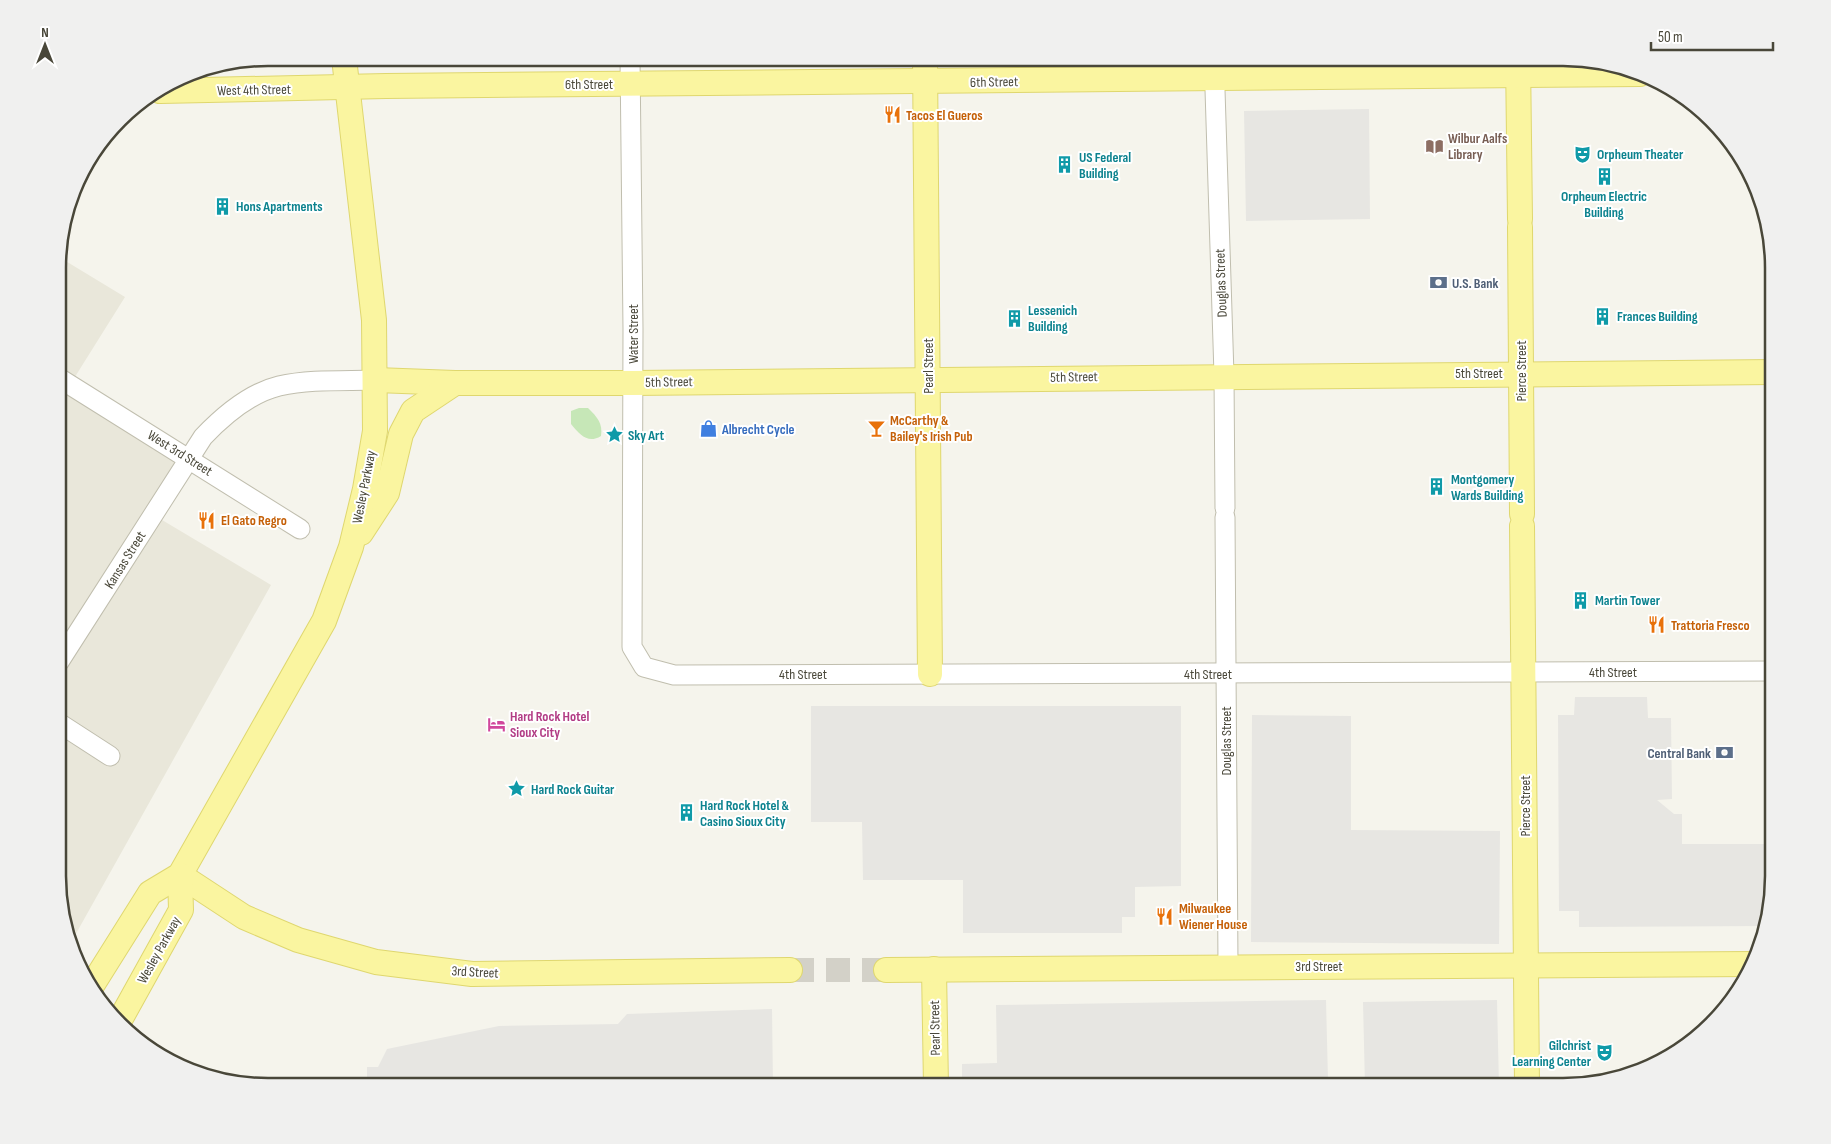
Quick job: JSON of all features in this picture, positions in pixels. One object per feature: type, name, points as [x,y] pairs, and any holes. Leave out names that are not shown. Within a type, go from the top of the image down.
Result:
[{"type":"main road","name":"Wesley Parkway","points":[[123,1015],[180,910],[180,876],[324,621],[351,547],[365,489],[375,431],[376,380],[370,280],[356,177],[345,66]]},
{"type":"main road","name":"Pearl Street","points":[[926,66],[930,674]]},
{"type":"main road","name":"6th Street","points":[[348,88],[926,82],[1214,68],[1518,67],[1612,72]]},
{"type":"main road","name":"Pierce Street","points":[[1518,67],[1527,1078]]},
{"type":"main road","name":"West 4th Street","points":[[171,91],[348,88]]},
{"type":"main road","name":"5th Street","points":[[376,380],[455,383],[633,382],[1765,372]]},
{"type":"main road","points":[[351,547],[387,493],[401,434],[413,411],[455,383]]},
{"type":"main road","points":[[95,980],[150,893],[180,876]]},
{"type":"main road","name":"3rd Street","points":[[180,876],[244,916],[298,940],[376,962],[472,974],[790,970]]},
{"type":"main road","name":"3rd Street","points":[[886,970],[1228,966],[1744,964]]},
{"type":"main road","name":"Pearl Street","points":[[934,969],[936,1078]]},
{"type":"street","name":"Water Street","points":[[630,66],[633,382],[632,647],[644,667]]},
{"type":"street","name":"Douglas Street","points":[[1214,68],[1224,376],[1228,966]]},
{"type":"street","name":"Kansas Street","points":[[66,651],[189,458],[203,437],[220,419],[244,402],[278,386],[317,382],[376,380]]},
{"type":"street","name":"West 3rd Street","points":[[66,382],[300,529]]},
{"type":"street","name":"4th Street","points":[[644,667],[674,675],[1765,671]]},
{"type":"street","points":[[66,728],[110,756]]},
{"type":"shaded area","points":[[1369,109],[1370,219],[1246,221],[1244,111]]},
{"type":"shaded area","points":[[67,262],[125,297],[73,380],[187,449],[147,511],[271,585],[75,935],[70,915],[66,875]]},
{"type":"shaded area","points":[[1575,697],[1647,697],[1648,718],[1671,718],[1672,799],[1657,800],[1674,814],[1682,814],[1682,844],[1765,844],[1763,902],[1758,926],[1579,927],[1579,911],[1559,911],[1558,715],[1574,715]]},
{"type":"shaded area","points":[[811,706],[1181,706],[1181,886],[1135,887],[1135,917],[1122,917],[1122,933],[963,933],[963,880],[863,880],[862,822],[811,822]]},
{"type":"shaded area","points":[[1252,715],[1351,716],[1351,830],[1500,831],[1499,944],[1251,942]]},
{"type":"shaded area","points":[[1326,1000],[1328,1078],[962,1078],[962,1064],[997,1063],[996,1005]]},
{"type":"shaded area","points":[[1497,1000],[1499,1078],[1365,1078],[1363,1002]]},
{"type":"shaded area","points":[[772,1009],[773,1078],[367,1078],[367,1067],[378,1067],[387,1049],[499,1026],[618,1024],[627,1014]]},
{"type":"green space","points":[[579,408],[588,408],[597,417],[601,427],[601,436],[588,439],[581,435],[571,424],[571,411]]},
{"type":"tunnel","points":[[790,970],[886,970]]},
{"type":"place","name":"Tacos El Gueros","points":[[892,115]]},
{"type":"place","name":"Wilbur Aalfs Library","points":[[1434,146]]},
{"type":"place","name":"Orpheum Theater","points":[[1583,154]]},
{"type":"place","name":"US Federal Building","points":[[1065,165]]},
{"type":"place","name":"Orpheum Electric Building","points":[[1604,176]]},
{"type":"place","name":"Hons Apartments","points":[[222,206]]},
{"type":"place","name":"U.S. Bank","points":[[1438,283]]},
{"type":"place","name":"Frances Building","points":[[1603,316]]},
{"type":"place","name":"Lessenich Building","points":[[1014,318]]},
{"type":"place","name":"McCarthy & Bailey's Irish Pub","points":[[876,428]]},
{"type":"place","name":"Albrecht Cycle","points":[[708,429]]},
{"type":"place","name":"Sky Art","points":[[614,435]]},
{"type":"place","name":"Montgomery Wards Building","points":[[1437,487]]},
{"type":"place","name":"El Gato Regro","points":[[207,520]]},
{"type":"place","name":"Martin Tower","points":[[1581,600]]},
{"type":"place","name":"Trattoria Fresco","points":[[1657,625]]},
{"type":"place","name":"Hard Rock Hotel Sioux City","points":[[496,724]]},
{"type":"place","name":"Central Bank","points":[[1725,753]]},
{"type":"place","name":"Hard Rock Guitar","points":[[517,789]]},
{"type":"place","name":"Hard Rock Hotel & Casino Sioux City","points":[[686,813]]},
{"type":"place","name":"Milwaukee Wiener House","points":[[1165,916]]},
{"type":"place","name":"Gilchrist Learning Center","points":[[1605,1053]]}]
